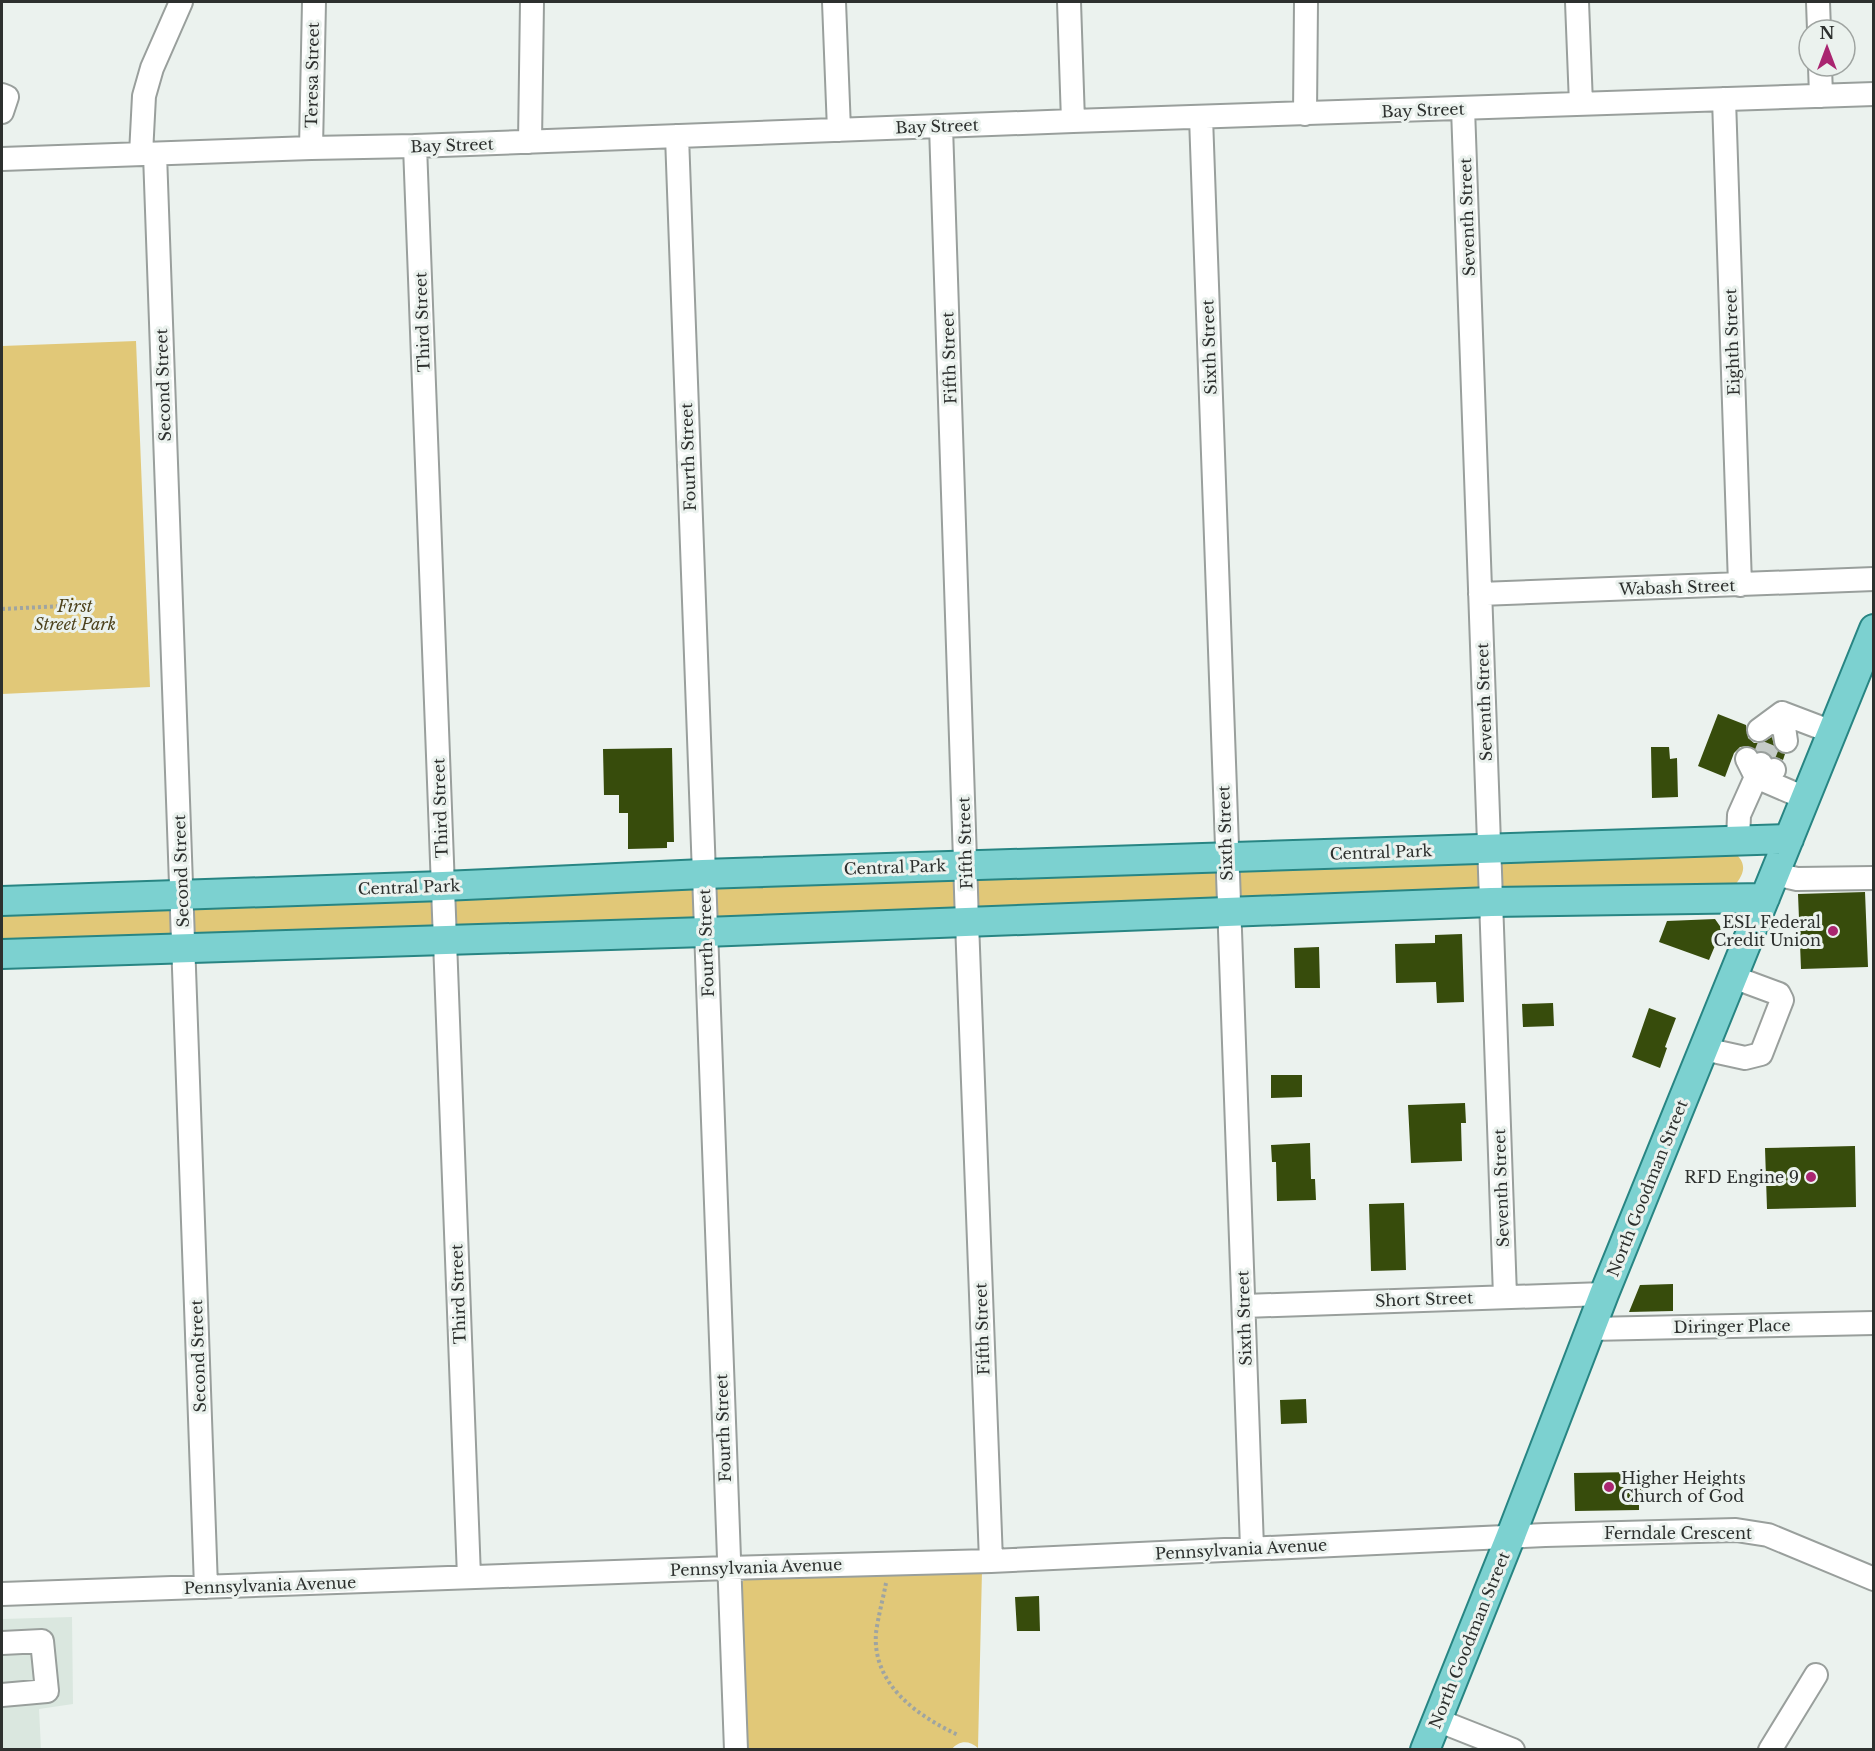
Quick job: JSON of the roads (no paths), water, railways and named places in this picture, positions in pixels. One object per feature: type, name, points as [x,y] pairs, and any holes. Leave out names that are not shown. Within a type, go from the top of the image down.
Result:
[{"type":"main road","name":"North Goodman Street","points":[[1425,1749],[1510,1538],[1590,1329],[1805,798],[1832,732],[1868,659],[1874,629]]},
{"type":"main road","name":"Central Park","points":[[2,901],[443,886],[704,874],[1789,839]]},
{"type":"main road","points":[[2,954],[705,932],[1491,902],[1770,886]]},
{"type":"street","name":"Second Street","points":[[181,2],[152,68],[144,96],[182,896],[206,1587]]},
{"type":"street","name":"Teresa Street","points":[[310,148],[314,2]]},
{"type":"street","points":[[530,142],[532,2]]},
{"type":"street","points":[[834,2],[839,130]]},
{"type":"street","points":[[1069,2],[1073,121]]},
{"type":"street","points":[[1305,114],[1306,2]]},
{"type":"street","points":[[1577,2],[1581,105]]},
{"type":"street","points":[[1818,2],[1819,18]]},
{"type":"street","points":[[1820,78],[1821,96]]},
{"type":"street","name":"Bay Street","points":[[2,159],[310,148],[415,147],[1073,121],[1874,94]]},
{"type":"street","points":[[2,95],[7,97],[2,112]]},
{"type":"street","name":"Eighth Street","points":[[1724,99],[1740,585]]},
{"type":"street","name":"Seventh Street","points":[[1463,108],[1505,1296]]},
{"type":"street","name":"Sixth Street","points":[[1201,117],[1252,1548]]},
{"type":"street","name":"Fifth Street","points":[[941,126],[991,1560]]},
{"type":"street","name":"Fourth Street","points":[[677,136],[736,1749]]},
{"type":"street","name":"Third Street","points":[[415,147],[469,1577]]},
{"type":"street","name":"Wabash Street","points":[[1480,594],[1874,579]]},
{"type":"street","points":[[1772,735],[1782,714],[1832,732]]},
{"type":"street","points":[[1738,840],[1739,815],[1759,768],[1805,798]]},
{"type":"street","points":[[1770,886],[1797,879],[1874,878]]},
{"type":"street","points":[[1704,1048],[1745,1058],[1761,1054],[1782,1000],[1779,994],[1733,977]]},
{"type":"street","name":"Short Street","points":[[1244,1306],[1604,1294]]},
{"type":"street","name":"Diringer Place","points":[[1590,1329],[1874,1323]]},
{"type":"street","name":"Ferndale Crescent","points":[[1510,1538],[1545,1535],[1753,1531],[1768,1535],[1874,1579]]},
{"type":"street","name":"Pennsylvania Avenue","points":[[2,1594],[991,1560],[1510,1538]]},
{"type":"street","points":[[2,1643],[42,1641],[47,1691],[2,1695]]},
{"type":"street","points":[[1770,1749],[1816,1675]]},
{"type":"street","points":[[1437,1720],[1513,1749]]},
{"type":"tunnel","points":[[1761,764],[1773,734]]},
{"type":"place","name":"ESL Federal Credit Union","points":[[1833,931]]},
{"type":"place","name":"RFD Engine 9","points":[[1811,1177]]},
{"type":"place","name":"Higher Heights Church of God","points":[[1609,1487]]},
{"type":"park label","name":"First Street Park","points":[[75,615]]}]
